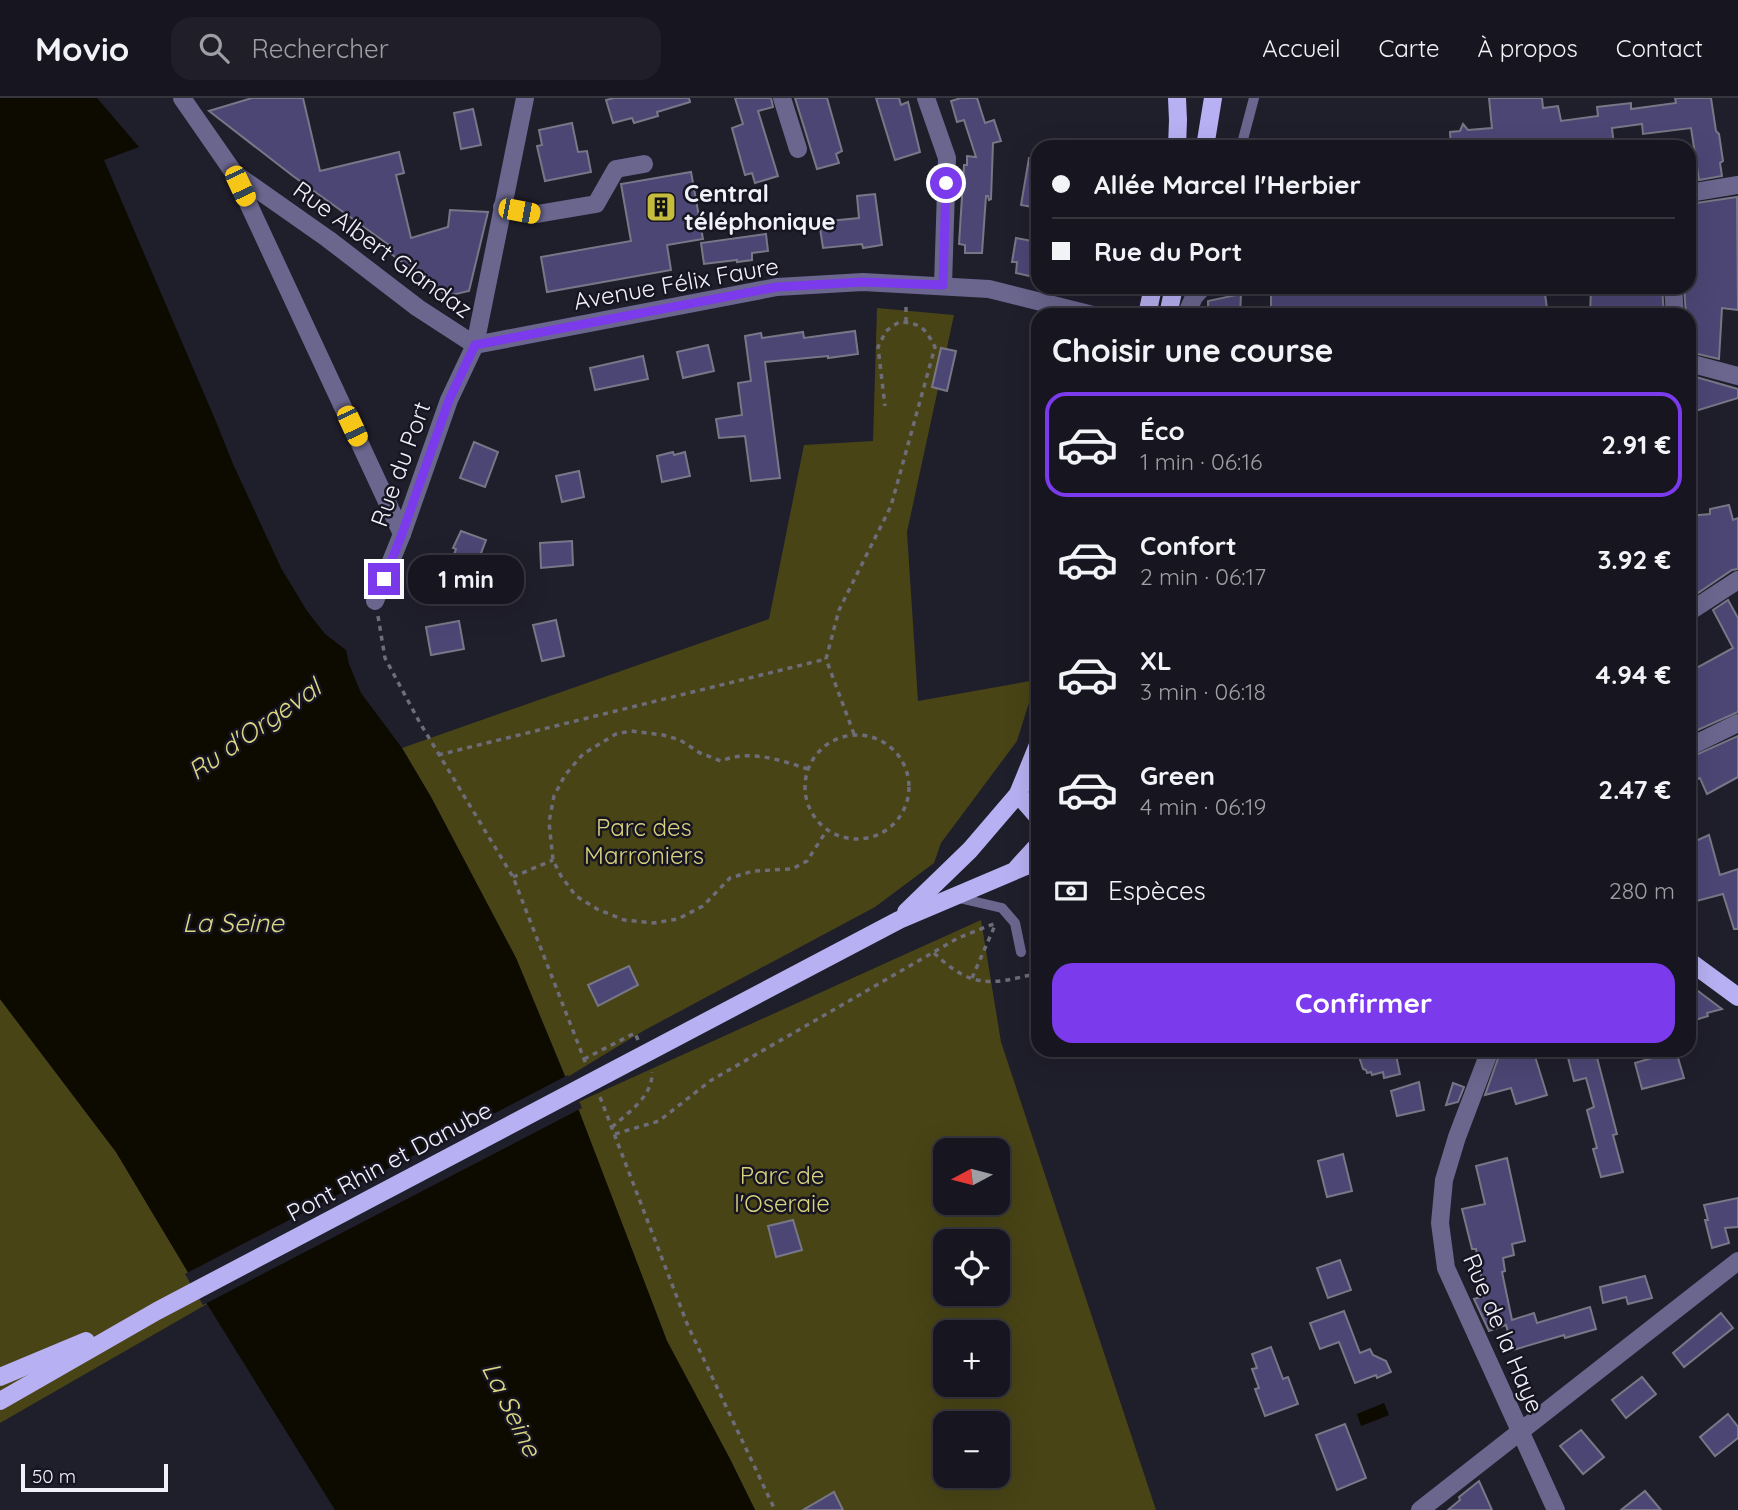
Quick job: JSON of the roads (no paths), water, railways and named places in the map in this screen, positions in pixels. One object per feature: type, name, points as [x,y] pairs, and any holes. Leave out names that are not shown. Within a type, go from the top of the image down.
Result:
[{"type":"main road","points":[[1177,98],[1177,140]]},
{"type":"main road","points":[[1206,140],[1213,98]]},
{"type":"main road","points":[[899,920],[970,850],[1018,794],[1031,762]]},
{"type":"main road","points":[[1018,794],[1031,792]]},
{"type":"main road","points":[[1018,794],[1031,809]]},
{"type":"main road","points":[[1015,871],[1031,853]]},
{"type":"main road","points":[[899,920],[1031,864]]},
{"type":"main road","name":"Pont Rhin et Danube","points":[[157,1311],[648,1060],[899,920]]},
{"type":"main road","points":[[1696,966],[1738,996]]},
{"type":"main road","points":[[0,1377],[157,1311]]},
{"type":"main road","points":[[0,1401],[157,1311]]},
{"type":"street","name":"Rue Albert Glandaz","points":[[182,98],[234,173],[328,239],[418,308],[475,345]]},
{"type":"street","name":"Rue du Port","points":[[375,601],[402,534],[449,400],[475,345],[525,98]]},
{"type":"street","points":[[782,98],[798,149]]},
{"type":"street","points":[[926,98],[947,158],[943,285]]},
{"type":"street","points":[[502,207],[537,214],[596,204],[616,169],[643,164]]},
{"type":"street","points":[[234,173],[402,534]]},
{"type":"street","points":[[1696,192],[1738,186]]},
{"type":"street","name":"Avenue Félix Faure","points":[[475,345],[777,287],[863,282],[943,285],[989,289],[1054,308]]},
{"type":"street","points":[[1696,365],[1738,376]]},
{"type":"street","points":[[1696,607],[1738,580]]},
{"type":"street","points":[[1696,744],[1738,723]]},
{"type":"street","name":"Rue de la Haye","points":[[1487,1057],[1444,1180],[1440,1223],[1446,1268],[1556,1510]]},
{"type":"street","points":[[1420,1510],[1738,1261]]},
{"type":"lane","points":[[1243,140],[1254,98]]},
{"type":"lane","points":[[955,897],[1002,908],[1015,923],[1021,952]]},
{"type":"water","name":"La Seine","points":[[0,98],[97,98],[139,147],[104,160],[233,464],[281,568],[307,611],[325,634],[346,650],[361,693],[402,748],[431,797],[516,958],[576,1103],[667,1341],[755,1510],[335,1510],[116,1152],[0,999]]},
{"type":"water","points":[[1384,1403],[1389,1415],[1361,1426],[1357,1414]]},
{"type":"place","name":"Central téléphonique","points":[[661,207]]},
{"type":"water label","name":"Ru d'Orgeval","points":[[254,729]]},
{"type":"park label","name":"Parc des Marroniers","points":[[644,841]]},
{"type":"park label","name":"Parc de l'Oseraie","points":[[782,1189]]}]
